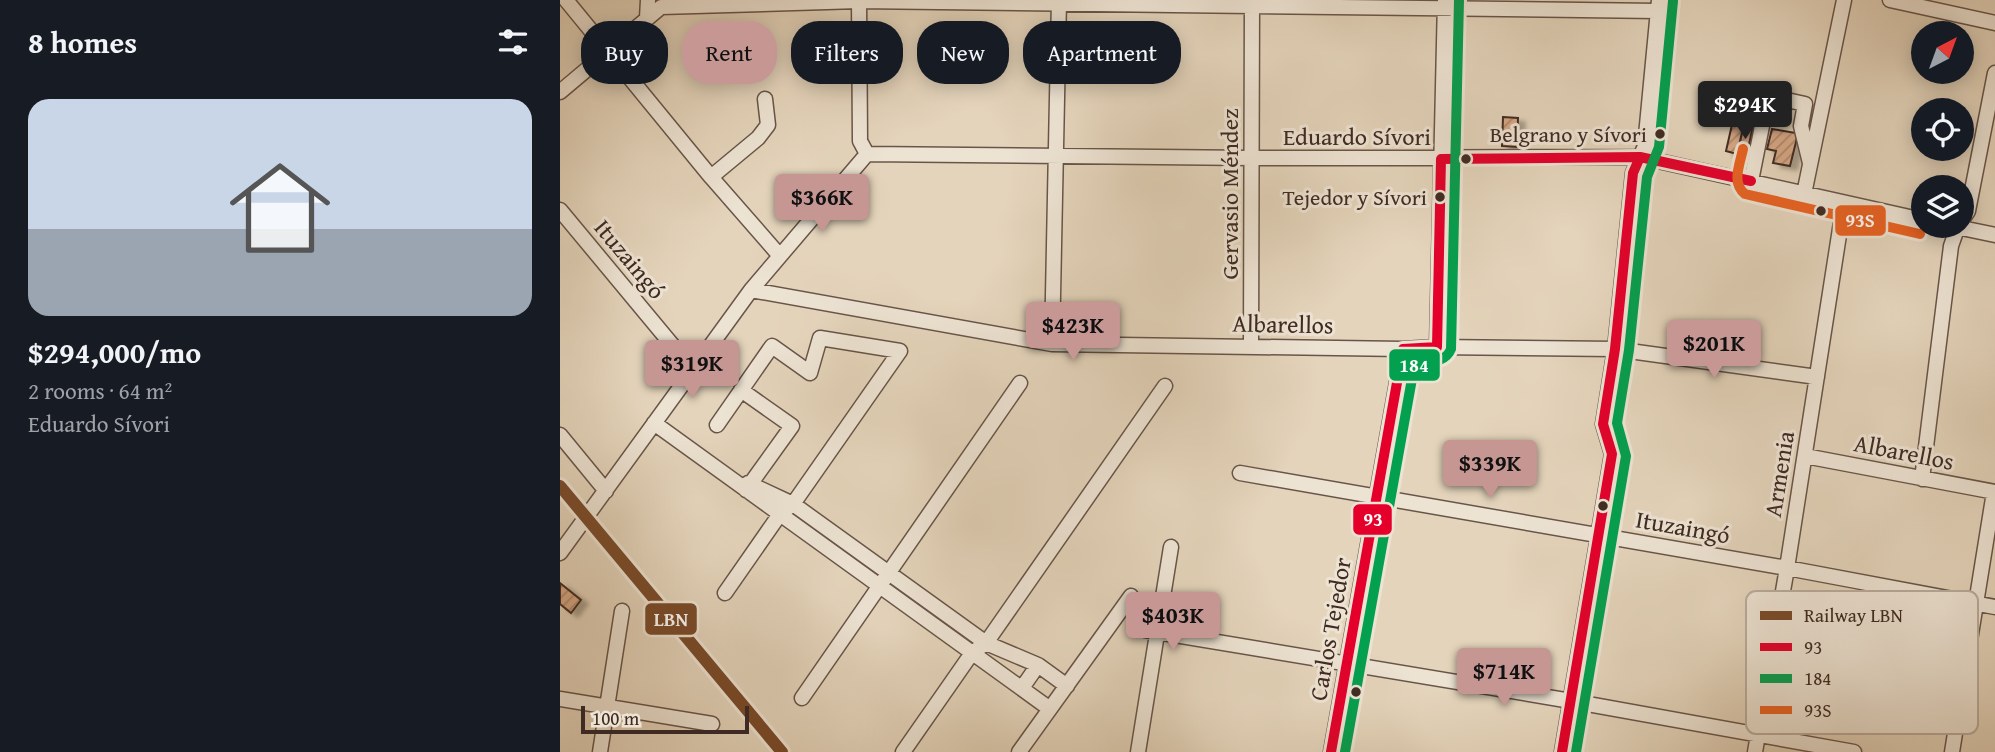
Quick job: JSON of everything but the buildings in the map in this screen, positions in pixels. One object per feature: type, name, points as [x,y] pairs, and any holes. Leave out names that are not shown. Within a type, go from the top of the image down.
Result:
[{"type":"street","points":[[566,0],[583,21]]},
{"type":"street","points":[[648,0],[648,18]]},
{"type":"street","points":[[1804,194],[1844,0]]},
{"type":"street","points":[[1890,0],[1995,23]]},
{"type":"street","points":[[645,21],[661,7],[859,1],[1659,6],[1645,146],[1633,173],[1615,349],[1603,425],[1612,454],[1562,752]]},
{"type":"street","points":[[560,553],[606,491],[659,427],[693,369],[751,290],[867,154],[860,141],[859,1]]},
{"type":"street","points":[[1052,344],[1059,3]]},
{"type":"street","name":"Gervasio Méndez","points":[[1251,345],[1252,3]]},
{"type":"street","points":[[1437,347],[1445,5]]},
{"type":"street","points":[[1974,180],[1995,73]]},
{"type":"street","points":[[560,92],[581,75]]},
{"type":"street","points":[[635,84],[780,256]]},
{"type":"street","points":[[1751,181],[1768,96],[1805,104],[1801,126],[1811,167]]},
{"type":"street","points":[[711,177],[758,138],[768,125],[765,99]]},
{"type":"street","name":"Eduardo Sívori","points":[[867,154],[1252,159],[1640,157],[1911,217]]},
{"type":"street","name":"Armenia","points":[[1783,591],[1844,203]]},
{"type":"street","name":"Ituzaingó","points":[[560,210],[693,369]]},
{"type":"street","points":[[1974,229],[1995,235]]},
{"type":"street","points":[[1922,479],[1953,238]]},
{"type":"street","name":"Albarellos","points":[[751,290],[1052,344],[1615,349],[1817,377]]},
{"type":"street","points":[[717,425],[772,346],[810,373],[820,338],[900,351],[793,504],[780,514],[725,593]]},
{"type":"street","name":"Carlos Tejedor","points":[[1331,752],[1403,349]]},
{"type":"street","points":[[802,698],[1020,383]]},
{"type":"street","points":[[903,752],[972,653],[986,643],[1165,386]]},
{"type":"street","points":[[741,390],[792,426],[748,487]]},
{"type":"street","points":[[659,427],[748,487],[780,514],[1050,709]]},
{"type":"street","points":[[560,435],[606,491]]},
{"type":"street","name":"Albarellos","points":[[1805,456],[1995,492]]},
{"type":"street","name":"Ituzaingó","points":[[1240,473],[1911,591]]},
{"type":"street","points":[[748,487],[793,504],[986,643],[1038,665],[1067,686]]},
{"type":"street","points":[[1977,591],[1995,492]]},
{"type":"street","points":[[1138,752],[1151,632],[1171,547]]},
{"type":"street","points":[[1019,752],[1131,596]]},
{"type":"street","points":[[600,752],[622,611]]},
{"type":"street","points":[[1151,632],[1571,701],[1746,733]]},
{"type":"street","points":[[1022,688],[1038,665]]},
{"type":"street","points":[[560,699],[712,723]]},
{"type":"street","points":[[1752,734],[1854,752]]},
{"type":"street","points":[[1952,752],[1955,734]]},
{"type":"street","name":"Armenia","points":[[1755,752],[1758,735]]},
{"type":"rail line","name":"LBN","points":[[560,486],[782,752]]},
{"type":"transit line","name":"184","points":[[1345,752],[1415,362],[1441,359],[1451,349],[1459,0]]},
{"type":"transit line","name":"184","points":[[1576,752],[1626,456],[1617,423],[1629,350],[1647,177],[1659,147],[1673,1]]},
{"type":"transit line","name":"93S","points":[[1743,149],[1737,179],[1745,194],[1911,232]]},
{"type":"transit line","name":"93","points":[[1331,752],[1403,349],[1437,347],[1441,159],[1640,157],[1751,181]]},
{"type":"transit line","name":"93","points":[[1562,752],[1612,454],[1603,424],[1615,349],[1633,173],[1640,157]]},
{"type":"place","name":"Belgrano y Sívori","points":[[1660,134]]},
{"type":"place","name":"Tejedor y Sívori","points":[[1440,197]]}]
